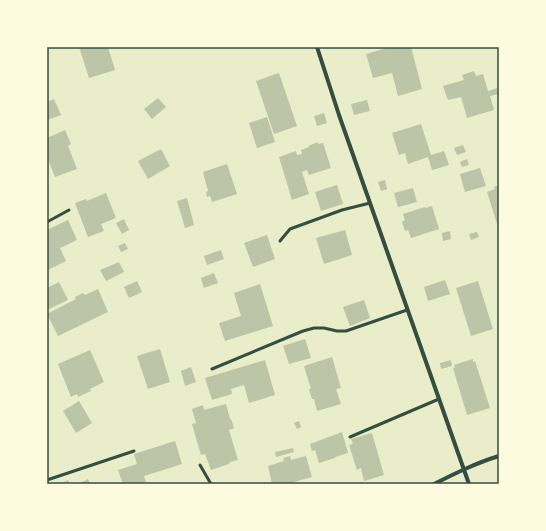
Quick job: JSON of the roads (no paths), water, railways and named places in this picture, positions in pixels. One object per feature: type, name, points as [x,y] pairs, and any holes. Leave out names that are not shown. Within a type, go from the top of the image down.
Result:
[{"type":"street","points":[[317,47],[339,115],[469,484]]},
{"type":"street","points":[[434,484],[464,469],[499,456]]},
{"type":"lane","points":[[280,241],[290,229],[342,210],[370,203]]},
{"type":"lane","points":[[47,222],[69,210]]},
{"type":"lane","points":[[212,369],[302,331],[314,328],[324,328],[337,331],[346,331],[407,310]]},
{"type":"lane","points":[[350,437],[439,399]]},
{"type":"lane","points":[[47,480],[134,451]]},
{"type":"lane","points":[[200,465],[211,484]]}]
